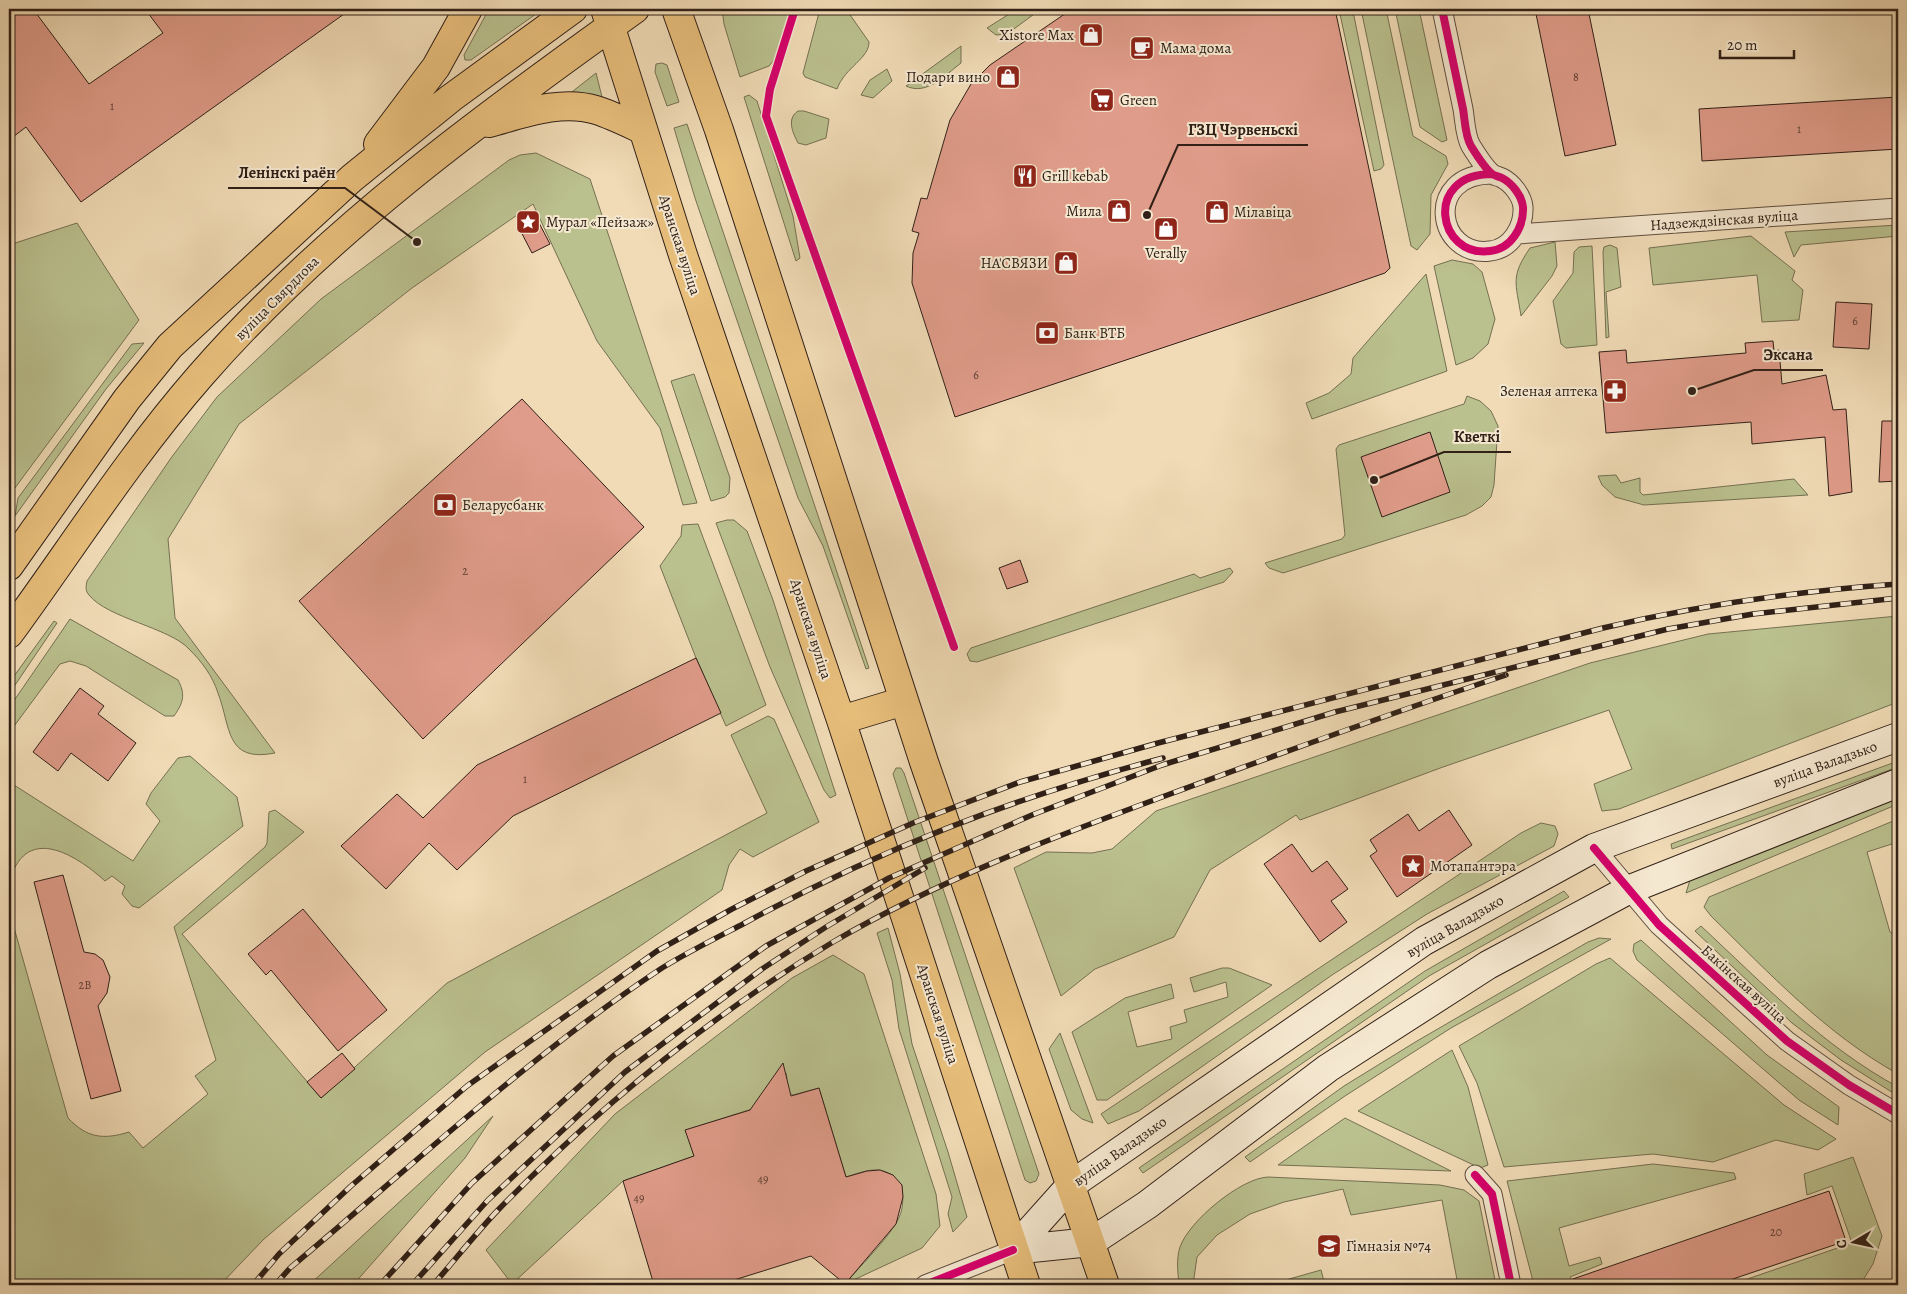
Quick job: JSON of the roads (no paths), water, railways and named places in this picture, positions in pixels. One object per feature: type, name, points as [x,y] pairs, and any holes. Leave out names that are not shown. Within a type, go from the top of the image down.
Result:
[{"type":"main road","points":[[352,178],[436,67],[468,9]]},
{"type":"main road","points":[[9,566],[127,399],[170,346],[352,178],[451,98],[573,9]]},
{"type":"main road","name":"вуліца Свярдлова","points":[[9,634],[143,445],[201,374],[272,301],[373,205],[475,127],[608,17],[635,9]]},
{"type":"main road","points":[[676,9],[724,148],[904,701],[1018,1038],[1105,1285]]},
{"type":"main road","name":"Аранская вуліца","points":[[608,17],[683,255],[841,720],[1026,1285]]},
{"type":"main road","points":[[475,127],[547,108],[576,107],[595,110],[643,130]]},
{"type":"main road","points":[[841,720],[904,701]]},
{"type":"main road","name":"вуліца Валадзько","points":[[1013,1250],[1070,1185],[1424,941],[1594,848],[1898,737]]},
{"type":"main road","points":[[1013,1250],[1091,1242],[1147,1205],[1328,1068],[1488,965],[1628,890],[1898,783]]},
{"type":"street","points":[[1442,9],[1470,144],[1492,174]]},
{"type":"street","points":[[1461,181],[1470,144]]},
{"type":"street","points":[[1523,206],[1522,221],[1517,234],[1508,244],[1491,252],[1472,250],[1459,243],[1450,232],[1445,218],[1446,204],[1451,191],[1461,181],[1476,174],[1492,174],[1503,178],[1512,185],[1523,206],[1550,232]]},
{"type":"street","name":"Надзеждзінская вуліца","points":[[1517,234],[1898,208]]},
{"type":"street","name":"Бакінская вуліца","points":[[1594,848],[1659,925],[1786,1041],[1850,1085],[1898,1114]]},
{"type":"street","points":[[1475,1175],[1492,1194],[1511,1285]]},
{"type":"street","points":[[924,1285],[1013,1250]]},
{"type":"railway","points":[[253,1285],[279,1254],[351,1186],[467,1086],[657,951],[732,909],[806,871],[913,823],[1020,782],[1158,743],[1603,628],[1676,612],[1750,600],[1898,584]]},
{"type":"railway","points":[[380,1285],[472,1183],[613,1056],[766,946],[889,878],[1032,815],[1162,765],[1335,712],[1668,629],[1753,614],[1898,598]]},
{"type":"railway","points":[[433,1285],[499,1209],[537,1171],[616,1099],[743,1000],[833,942],[872,920],[953,880],[1036,845],[1291,750],[1506,675]]},
{"type":"railway","points":[[275,1285],[290,1268],[518,1075],[613,1002],[672,962],[794,897],[896,849],[1000,808],[1053,790],[1163,758]]},
{"type":"railway","points":[[412,1285],[488,1200],[625,1072],[762,969],[826,927],[925,868]]},
{"type":"place","name":"Xistore Max","points":[[1091,35]]},
{"type":"place","name":"Мама дома","points":[[1142,48]]},
{"type":"place","name":"Подари вино","points":[[1008,77]]},
{"type":"place","name":"Green","points":[[1102,100]]},
{"type":"place","name":"Grill kebab","points":[[1025,176]]},
{"type":"place","name":"Мила","points":[[1119,211]]},
{"type":"place","name":"Мілавіца","points":[[1217,212]]},
{"type":"place","name":"ГЗЦ Чэрвеньскі","points":[[1147,215]]},
{"type":"place","name":"Мурал «Пейзаж»","points":[[528,222]]},
{"type":"place","name":"Verally","points":[[1166,229]]},
{"type":"place","name":"Ленінскі раён","points":[[417,242]]},
{"type":"place","name":"НА'СВЯЗИ","points":[[1066,263]]},
{"type":"place","name":"Банк ВТБ","points":[[1047,333]]},
{"type":"place","name":"Зеленая аптека","points":[[1615,391]]},
{"type":"place","name":"Эксана","points":[[1692,391]]},
{"type":"place","name":"Кветкі","points":[[1374,480]]},
{"type":"place","name":"Беларусбанк","points":[[445,505]]},
{"type":"place","name":"Мотапантэра","points":[[1413,866]]},
{"type":"place","name":"Гімназія №74","points":[[1329,1246]]}]
